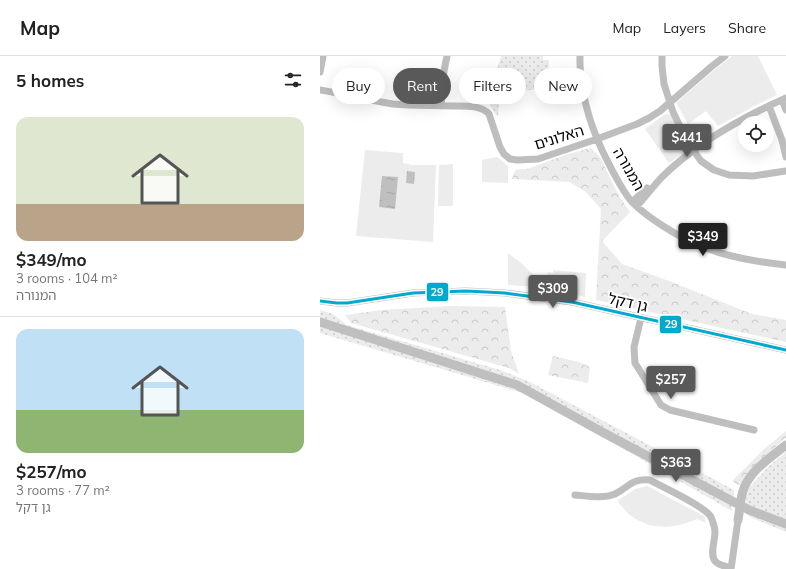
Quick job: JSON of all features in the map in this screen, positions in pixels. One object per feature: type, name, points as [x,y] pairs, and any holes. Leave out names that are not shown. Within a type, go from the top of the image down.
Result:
[{"type":"street","points":[[320,72],[323,56]]},
{"type":"street","points":[[440,106],[447,56]]},
{"type":"street","name":"המנורה","points":[[580,56],[580,74],[587,111],[597,139],[619,183],[635,204],[649,217],[673,233],[700,246],[730,256],[786,265]]},
{"type":"street","points":[[662,56],[664,84],[673,112],[693,151],[701,161],[714,170],[729,175],[752,176],[786,171]]},
{"type":"street","points":[[597,139],[637,124],[660,111],[725,56]]},
{"type":"street","name":"האלונים","points":[[320,90],[392,104],[467,106],[486,110],[489,114],[500,147],[504,154],[517,160],[538,159],[597,139]]},
{"type":"street","points":[[635,204],[661,178],[693,151],[722,131],[748,116],[784,99],[786,110]]},
{"type":"street","points":[[769,106],[782,140],[786,157]]},
{"type":"street","points":[[635,204],[647,188]]},
{"type":"street","name":"גן דקל","points":[[320,301],[338,303],[413,293],[481,291],[505,293],[572,302],[786,350]]},
{"type":"street","points":[[641,318],[634,347],[635,363],[661,405],[670,410],[754,430]]},
{"type":"street","points":[[575,494],[605,496],[615,494],[632,483],[642,480],[650,480],[699,506],[708,513],[714,524],[714,559],[717,564],[731,568],[743,489],[758,468],[786,445]]},
{"type":"green space","points":[[501,56],[543,56],[543,60],[549,60],[549,68],[534,68],[534,89],[526,91],[526,68],[497,68]]},
{"type":"green space","points":[[732,56],[758,56],[777,95],[718,126],[706,111],[688,124],[676,103]]},
{"type":"green space","points":[[499,104],[498,117],[490,105]]},
{"type":"green space","points":[[664,115],[671,115],[686,148],[685,152],[669,163],[645,129]]},
{"type":"green space","points":[[591,148],[600,157],[618,194],[630,212],[602,241],[622,264],[752,314],[786,320],[786,342],[596,300],[601,209],[586,192],[569,182],[512,179],[515,170],[527,169],[568,154]]},
{"type":"green space","points":[[365,150],[403,153],[403,163],[412,165],[436,165],[433,242],[356,236]]},
{"type":"green space","points":[[497,157],[508,166],[508,183],[482,182],[482,160]]},
{"type":"green space","points":[[453,164],[453,206],[438,206],[439,165]]},
{"type":"green space","points":[[508,253],[537,278],[547,278],[548,272],[553,273],[553,270],[586,273],[585,297],[551,288],[508,285]]},
{"type":"green space","points":[[451,306],[505,307],[511,351],[519,374],[509,368],[351,323],[345,315],[382,310]]},
{"type":"green space","points":[[320,310],[333,314],[347,325],[500,370],[530,382],[734,490],[732,511],[529,395],[320,333]]},
{"type":"green space","points":[[553,356],[579,362],[590,367],[588,383],[548,375]]},
{"type":"green space","points":[[786,431],[786,438],[758,462],[740,486],[732,481],[764,449]]},
{"type":"green space","points":[[786,452],[786,532],[750,517],[746,513],[746,499],[749,488],[769,466]]},
{"type":"green space","points":[[647,486],[704,516],[706,523],[697,519],[680,525],[662,527],[646,524],[638,520],[628,513],[617,501],[635,489]]},
{"type":"water","points":[[407,171],[415,172],[414,184],[406,183]]},
{"type":"water","points":[[382,176],[398,177],[395,209],[379,207]]},
{"type":"waterway","points":[[320,322],[517,385],[749,510],[786,524]]},
{"type":"transit line","name":"29","points":[[320,301],[347,303],[413,293],[466,291],[505,293],[572,302],[786,350]]}]
